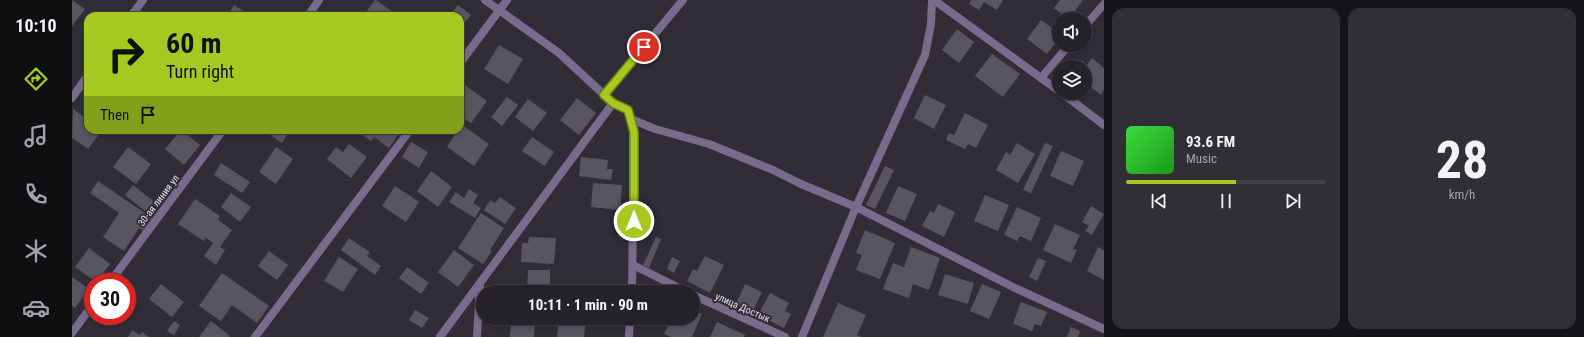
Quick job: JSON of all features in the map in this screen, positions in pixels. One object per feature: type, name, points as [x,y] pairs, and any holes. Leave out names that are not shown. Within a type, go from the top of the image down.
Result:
[{"type":"street","points":[[134,12],[143,0]]},
{"type":"street","points":[[311,12],[319,0]]},
{"type":"street","points":[[485,0],[559,53],[613,103],[628,110],[634,132],[632,285]]},
{"type":"street","points":[[464,58],[507,0]]},
{"type":"street","points":[[604,95],[683,0]]},
{"type":"street","points":[[933,0],[1052,86]]},
{"type":"street","points":[[802,337],[856,207],[925,55],[931,24],[933,0]]},
{"type":"street","points":[[1092,18],[1104,4]]},
{"type":"street","points":[[1041,78],[1063,52]]},
{"type":"street","points":[[72,98],[84,81]]},
{"type":"street","points":[[1071,100],[1104,125]]},
{"type":"street","points":[[480,285],[613,103]]},
{"type":"street","points":[[631,119],[655,129],[709,144],[856,207],[1013,287],[1104,329]]},
{"type":"street","name":"30-ая линия ул","points":[[117,273],[220,134]]},
{"type":"street","points":[[255,337],[407,134]]},
{"type":"street","points":[[633,265],[673,285]]},
{"type":"street","points":[[440,337],[476,290]]},
{"type":"street","name":"улица Достык","points":[[700,298],[785,337]]},
{"type":"street","points":[[72,333],[84,316]]},
{"type":"street","points":[[477,337],[478,325]]},
{"type":"street","points":[[629,337],[630,325]]},
{"type":"building","points":[[72,0],[85,9],[72,26]]},
{"type":"building","points":[[376,0],[392,12],[366,12]]},
{"type":"building","points":[[971,0],[1003,0],[997,10],[984,2],[979,10],[969,4]]},
{"type":"building","points":[[1060,0],[1083,0],[1074,12],[1059,12],[1054,8]]},
{"type":"building","points":[[234,5],[245,12],[230,12]]},
{"type":"building","points":[[458,5],[471,15],[464,23],[464,12],[452,12]]},
{"type":"building","points":[[1041,20],[1052,28],[1052,47],[1047,54],[1027,39]]},
{"type":"building","points":[[957,29],[974,42],[959,63],[942,50]]},
{"type":"building","points":[[499,45],[523,59],[508,84],[484,69]]},
{"type":"building","points":[[992,54],[1020,74],[1003,97],[975,76]]},
{"type":"building","points":[[1092,58],[1104,68],[1104,90],[1101,95],[1092,88],[1092,60],[1091,60]]},
{"type":"building","points":[[464,84],[487,101],[471,123],[464,119]]},
{"type":"building","points":[[925,95],[946,105],[934,129],[914,118]]},
{"type":"building","points":[[507,97],[518,105],[502,126],[491,117]]},
{"type":"building","points":[[577,98],[596,113],[579,135],[560,120]]},
{"type":"building","points":[[528,99],[547,113],[533,131],[515,117]]},
{"type":"building","points":[[73,109],[84,117],[84,134],[99,134],[88,149],[72,138]]},
{"type":"building","points":[[965,113],[988,125],[976,148],[968,144],[965,149],[946,140],[949,133],[954,135]]},
{"type":"building","points":[[464,126],[489,144],[474,166],[447,147],[455,134],[464,134]]},
{"type":"building","points":[[178,134],[186,134],[200,145],[184,165],[165,149]]},
{"type":"building","points":[[269,134],[288,134],[282,143]]},
{"type":"building","points":[[361,134],[398,134],[389,148],[374,137],[371,141]]},
{"type":"building","points":[[532,137],[554,152],[545,166],[522,151]]},
{"type":"building","points":[[411,142],[428,152],[419,168],[402,157]]},
{"type":"building","points":[[1017,143],[1035,154],[1018,183],[996,170],[1006,152],[1010,155]]},
{"type":"building","points":[[1045,143],[1053,146],[1031,193],[1023,190]]},
{"type":"building","points":[[349,144],[367,157],[351,178],[327,159],[336,147],[343,152]]},
{"type":"building","points":[[128,147],[151,164],[136,184],[113,167]]},
{"type":"building","points":[[276,147],[293,159],[276,184],[259,172]]},
{"type":"building","points":[[1061,151],[1084,161],[1073,186],[1050,176]]},
{"type":"building","points":[[581,157],[608,160],[607,169],[613,169],[611,180],[579,176]]},
{"type":"building","points":[[221,163],[250,182],[242,193],[214,175]]},
{"type":"building","points":[[885,166],[894,170],[875,209],[866,205]]},
{"type":"building","points":[[431,171],[452,187],[438,207],[417,191]]},
{"type":"building","points":[[98,181],[152,218],[143,231],[139,228],[124,251],[103,237],[119,213],[90,193]]},
{"type":"building","points":[[593,183],[622,185],[620,210],[591,207]]},
{"type":"building","points":[[133,185],[158,205],[150,215],[125,195]]},
{"type":"building","points":[[395,186],[419,202],[406,222],[382,206]]},
{"type":"building","points":[[898,186],[917,194],[905,221],[886,213]]},
{"type":"building","points":[[469,189],[478,195],[473,203],[481,208],[475,218],[449,202],[456,192],[464,198]]},
{"type":"building","points":[[231,193],[251,207],[240,222],[221,207]]},
{"type":"building","points":[[985,195],[1009,205],[998,231],[974,221]]},
{"type":"building","points":[[500,197],[516,208],[505,224],[484,210],[490,200],[495,203]]},
{"type":"building","points":[[195,199],[220,216],[218,220],[232,230],[220,247],[225,250],[216,265],[204,256],[213,243],[206,238],[204,241],[178,224]]},
{"type":"building","points":[[938,204],[955,212],[944,237],[922,226],[930,211],[934,213]]},
{"type":"building","points":[[1091,206],[1104,214],[1092,235],[1085,231],[1089,226],[1082,222]]},
{"type":"building","points":[[1017,207],[1041,218],[1031,241],[1020,236],[1017,241],[1004,235]]},
{"type":"building","points":[[481,213],[504,228],[490,250],[492,251],[483,264],[458,248]]},
{"type":"building","points":[[1055,224],[1080,235],[1073,249],[1077,250],[1071,263],[1043,250]]},
{"type":"building","points":[[865,230],[895,243],[880,279],[856,270],[862,255],[856,253]]},
{"type":"building","points":[[529,237],[556,238],[554,264],[521,262],[522,243],[528,243]]},
{"type":"building","points":[[656,237],[661,239],[649,268],[643,265]]},
{"type":"building","points":[[349,238],[370,252],[367,256],[381,266],[375,275],[341,250]]},
{"type":"building","points":[[911,247],[940,258],[929,290],[913,284],[909,298],[883,289],[893,263],[904,267]]},
{"type":"building","points":[[1098,247],[1104,250],[1104,280],[1087,271]]},
{"type":"building","points":[[89,248],[110,264],[103,273],[84,273],[75,267]]},
{"type":"building","points":[[454,250],[474,265],[458,287],[438,272]]},
{"type":"building","points":[[269,251],[288,265],[277,280],[258,266]]},
{"type":"building","points":[[705,256],[724,265],[710,293],[700,288],[700,285],[695,285],[687,281],[693,269],[697,271]]},
{"type":"building","points":[[339,257],[358,269],[343,292],[324,281]]},
{"type":"building","points":[[672,257],[680,261],[674,273],[667,269]]},
{"type":"building","points":[[1038,258],[1046,261],[1037,281],[1029,277]]},
{"type":"building","points":[[407,267],[429,283],[421,294],[399,278]]},
{"type":"building","points":[[528,270],[550,270],[550,285],[527,285]]},
{"type":"building","points":[[222,273],[269,306],[257,323],[232,305],[221,321],[199,306]]},
{"type":"building","points":[[945,274],[974,283],[968,304],[938,295]]},
{"type":"building","points":[[72,277],[84,285],[84,296],[75,308],[72,306]]},
{"type":"building","points":[[161,284],[184,302],[172,317],[149,299]]},
{"type":"building","points":[[745,284],[762,292],[751,315],[734,308]]},
{"type":"building","points":[[982,284],[1001,292],[989,319],[970,311]]},
{"type":"building","points":[[770,293],[789,303],[785,311],[791,314],[784,328],[758,315]]},
{"type":"building","points":[[1021,302],[1047,312],[1041,326],[1035,324],[1032,331],[1013,324]]},
{"type":"building","points":[[838,303],[866,315],[857,335],[861,337],[823,337]]},
{"type":"building","points":[[415,310],[429,318],[422,328],[409,320]]},
{"type":"building","points":[[174,321],[180,325],[174,335],[167,331]]},
{"type":"building","points":[[211,321],[230,336],[199,337]]},
{"type":"building","points":[[717,322],[745,335],[744,337],[710,337]]},
{"type":"building","points":[[511,325],[535,325],[534,337],[510,337]]},
{"type":"building","points":[[558,325],[585,325],[584,337],[557,337]]},
{"type":"building","points":[[668,325],[697,325],[692,337],[671,337],[664,334]]},
{"type":"building","points":[[1071,327],[1080,331],[1078,337],[1067,337]]},
{"type":"building","points":[[132,330],[140,335],[142,332],[149,337],[128,337]]},
{"type":"route","points":[[634,221],[634,132],[628,110],[613,103],[604,95],[644,47]]}]
